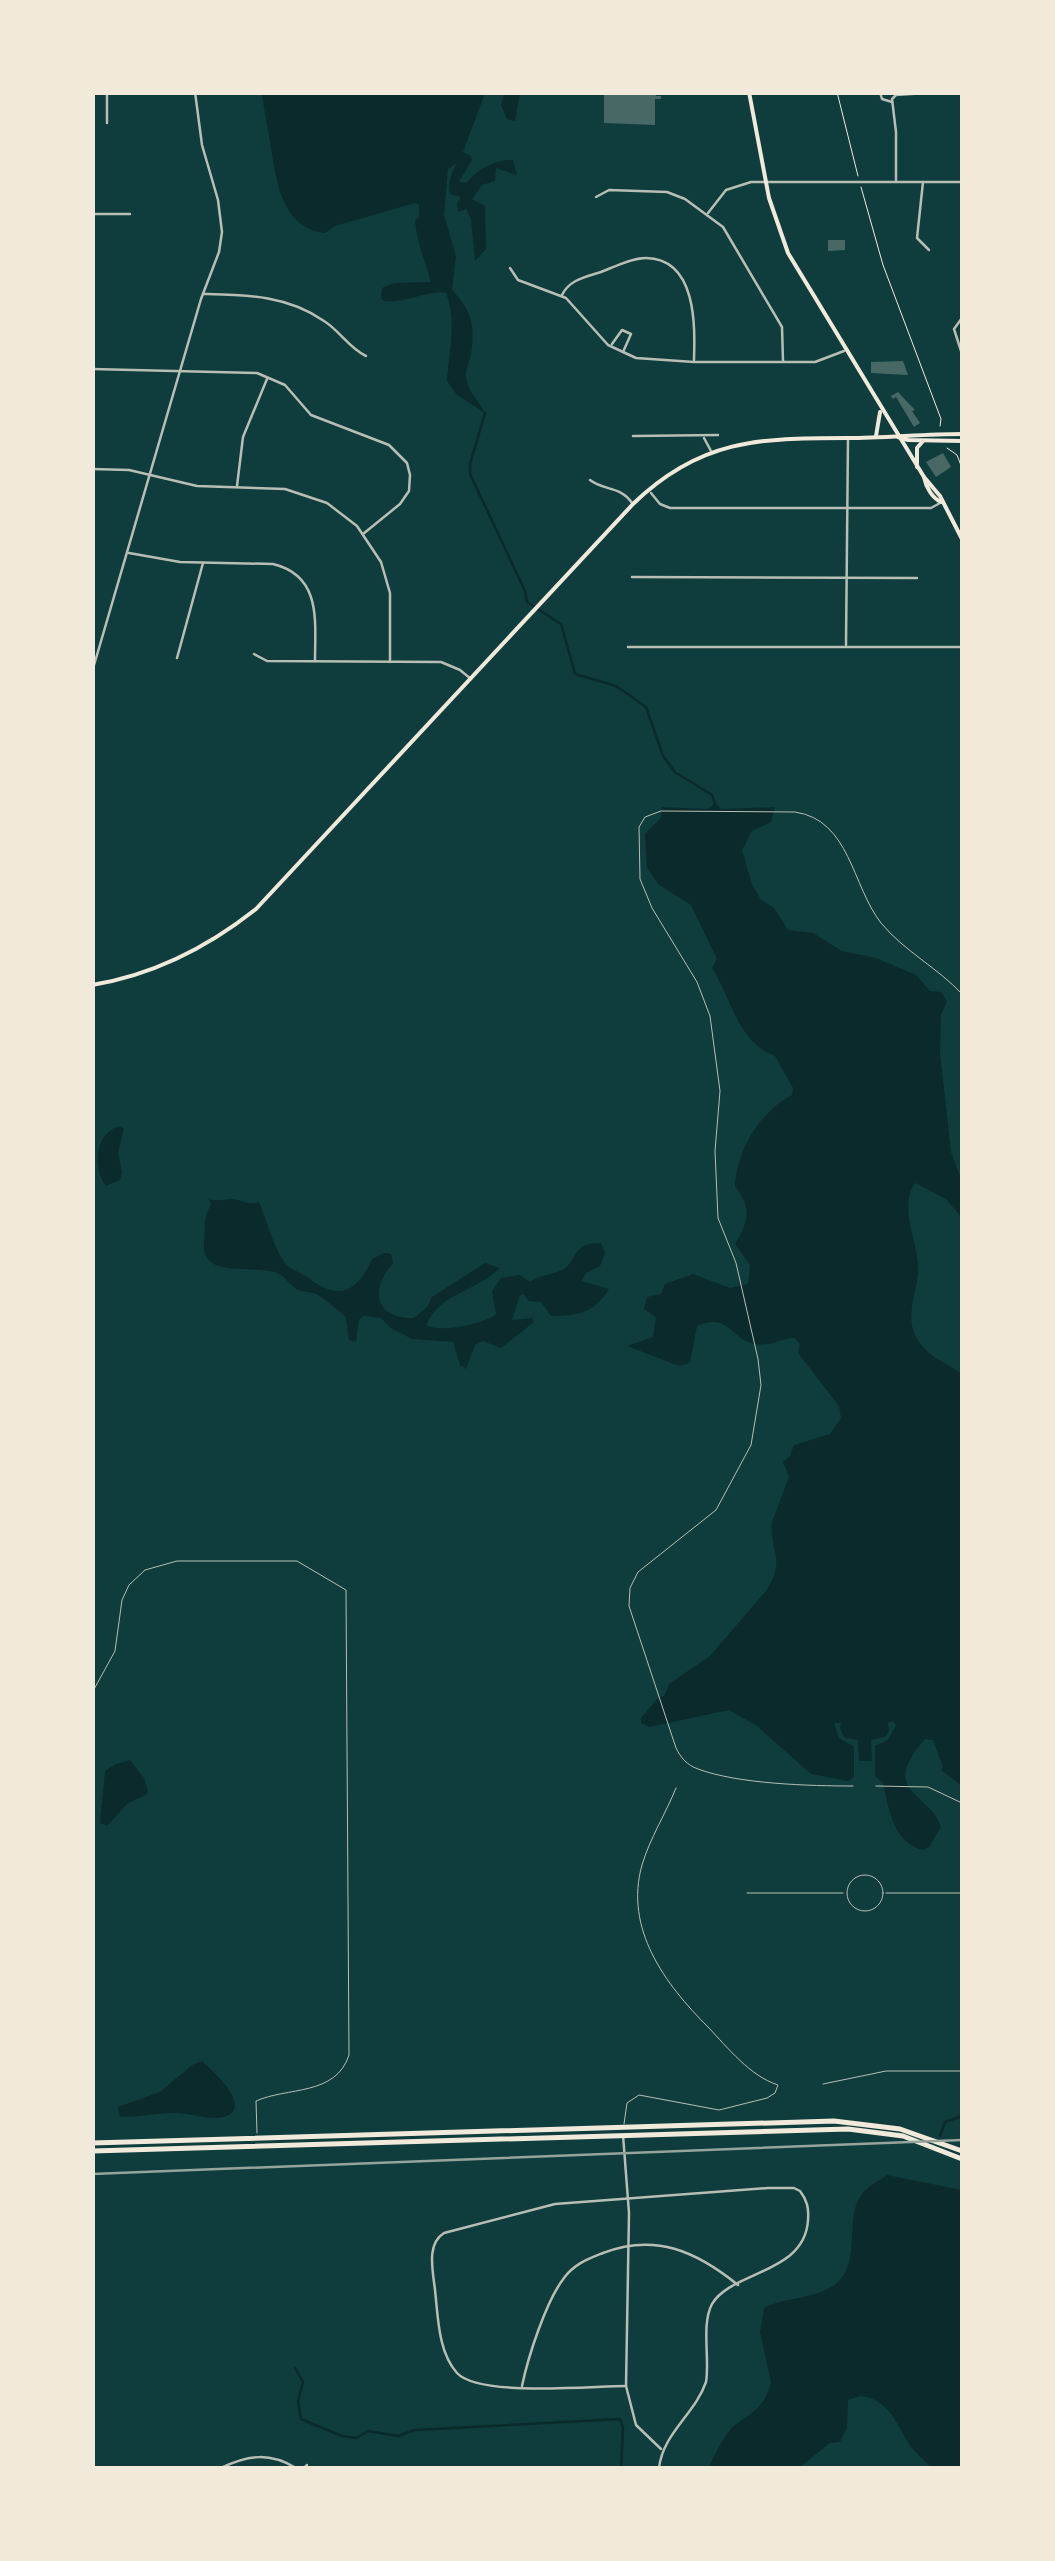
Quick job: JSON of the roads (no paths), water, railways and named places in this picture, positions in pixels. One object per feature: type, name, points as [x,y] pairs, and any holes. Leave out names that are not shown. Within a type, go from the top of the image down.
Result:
[{"type":"main road","points":[[749,92],[765,182],[788,253],[962,539]]},
{"type":"main road","points":[[876,437],[880,407]]},
{"type":"main road","points":[[898,437],[924,441],[962,438]]},
{"type":"main road","points":[[92,985],[130,977],[192,951],[256,909],[633,504],[675,469],[711,451],[758,439],[962,438]]},
{"type":"main road","points":[[917,467],[917,448],[924,441]]},
{"type":"main road","points":[[92,2143],[861,2122],[911,2132],[962,2155]]},
{"type":"main road","points":[[92,2152],[864,2130],[912,2139],[962,2155]]},
{"type":"street","points":[[107,92],[108,123]]},
{"type":"street","points":[[92,672],[203,294],[219,252],[222,232],[218,200],[202,146],[195,92]]},
{"type":"street","points":[[880,92],[882,99],[892,102]]},
{"type":"street","points":[[896,182],[896,121],[892,102],[895,94],[926,93]]},
{"type":"street","points":[[707,214],[715,200],[732,186],[765,182],[962,182]]},
{"type":"street","points":[[923,182],[917,238],[928,250]]},
{"type":"street","points":[[596,197],[609,190],[667,192],[686,199],[707,214],[728,233],[778,320],[783,332],[783,362]]},
{"type":"street","points":[[92,214],[130,214]]},
{"type":"street","points":[[562,296],[575,281],[635,260],[664,262],[683,282],[693,306],[694,362]]},
{"type":"street","points":[[510,268],[518,280],[572,302],[611,346],[649,361],[822,360],[845,350]]},
{"type":"street","points":[[203,294],[255,295],[284,301],[324,320],[366,356]]},
{"type":"street","points":[[962,318],[954,328],[962,354]]},
{"type":"street","points":[[611,346],[619,332],[626,330],[631,334],[622,353]]},
{"type":"street","points":[[92,369],[246,371],[285,385],[311,416],[389,445],[407,463],[407,494],[364,534]]},
{"type":"street","points":[[237,487],[242,436],[269,377]]},
{"type":"street","points":[[633,436],[718,435]]},
{"type":"street","points":[[703,436],[711,451]]},
{"type":"street","points":[[846,647],[848,438]]},
{"type":"street","points":[[92,470],[130,470],[197,486],[278,488],[313,496],[346,516],[364,534],[381,562],[388,587],[390,662]]},
{"type":"street","points":[[590,480],[620,490],[633,504]]},
{"type":"street","points":[[648,490],[666,507],[930,508],[941,502]]},
{"type":"street","points":[[128,553],[160,560],[273,564],[297,574],[314,600],[315,661]]},
{"type":"street","points":[[177,658],[203,562]]},
{"type":"street","points":[[632,577],[918,578]]},
{"type":"street","points":[[628,646],[962,647]]},
{"type":"street","points":[[254,654],[267,660],[440,662],[470,678]]},
{"type":"street","points":[[624,2127],[629,2245],[626,2386],[636,2425],[663,2450]]},
{"type":"street","points":[[626,2386],[522,2388],[483,2386],[463,2378],[454,2370],[440,2334],[432,2254],[436,2238],[444,2232],[555,2204],[768,2188],[799,2190],[808,2212],[803,2241],[774,2265],[718,2296],[710,2308],[706,2382],[663,2450],[659,2468]]},
{"type":"street","points":[[522,2388],[550,2305],[564,2278],[579,2263],[629,2245],[649,2243],[679,2249],[738,2285]]},
{"type":"street","points":[[221,2468],[254,2456],[274,2458],[296,2468]]},
{"type":"lane","points":[[853,1786],[788,1784],[702,1770],[688,1764],[676,1748],[630,1606],[630,1588],[644,1566],[716,1510],[751,1445],[760,1401],[760,1370],[741,1284],[718,1218],[714,1150],[720,1091],[710,1016],[702,991],[652,908],[640,879],[639,827],[645,817],[661,811],[802,813],[831,830],[884,926],[962,994]]},
{"type":"lane","points":[[92,1693],[115,1651],[122,1600],[145,1570],[178,1561],[297,1561],[346,1590],[349,2055],[341,2070],[308,2090],[256,2100],[258,2147]]},
{"type":"lane","points":[[876,1786],[928,1787],[962,1802]]},
{"type":"lane","points":[[624,2127],[628,2103],[639,2095],[723,2110],[767,2098],[778,2085],[752,2070],[682,2001],[649,1950],[640,1920],[638,1884],[644,1859],[676,1788]]},
{"type":"lane","points":[[865,1874],[878,1880],[883,1893],[878,1906],[865,1911],[852,1906],[846,1893],[853,1878],[865,1874]]},
{"type":"lane","points":[[747,1893],[846,1893]]},
{"type":"lane","points":[[883,1893],[962,1893]]},
{"type":"lane","points":[[823,2084],[886,2071],[962,2071]]},
{"type":"water","points":[[505,92],[520,93],[515,121],[507,119],[501,105]]},
{"type":"water","points":[[262,93],[485,93],[463,152],[472,160],[459,182],[466,183],[487,166],[506,160],[513,160],[517,175],[496,168],[495,181],[482,185],[472,199],[485,206],[486,249],[475,261],[471,219],[466,209],[458,212],[461,197],[450,194],[457,163],[448,169],[444,215],[456,256],[452,290],[468,312],[472,326],[466,378],[485,413],[457,395],[447,381],[452,325],[446,293],[392,301],[381,298],[382,288],[394,283],[431,282],[416,229],[419,205],[335,226],[325,233],[299,223],[279,189]]},
{"type":"water","points":[[715,803],[721,809],[775,807],[771,822],[752,831],[742,850],[761,900],[774,908],[788,930],[813,933],[842,951],[876,958],[916,975],[930,991],[941,992],[947,1001],[941,1015],[940,1052],[951,1152],[962,1182],[962,1218],[946,1199],[915,1183],[908,1204],[918,1263],[912,1328],[924,1348],[962,1374],[962,1786],[941,1770],[933,1740],[925,1739],[911,1757],[906,1782],[941,1827],[929,1847],[922,1850],[898,1831],[883,1783],[875,1776],[875,1746],[888,1740],[896,1725],[893,1721],[888,1723],[885,1737],[871,1740],[872,1761],[859,1761],[858,1740],[845,1738],[841,1723],[834,1723],[839,1738],[854,1747],[854,1777],[848,1781],[811,1774],[757,1726],[729,1710],[649,1727],[641,1723],[657,1699],[665,1695],[669,1684],[710,1656],[766,1591],[776,1563],[772,1522],[789,1477],[783,1462],[794,1445],[830,1434],[841,1418],[839,1406],[798,1353],[800,1344],[795,1338],[755,1344],[723,1324],[708,1323],[697,1326],[690,1363],[679,1366],[627,1346],[653,1337],[656,1317],[644,1309],[647,1297],[661,1294],[665,1284],[693,1274],[730,1288],[748,1284],[750,1265],[735,1244],[747,1215],[735,1186],[740,1158],[761,1121],[792,1095],[793,1088],[775,1056],[752,1041],[737,1018],[712,968],[717,959],[691,905],[658,884],[647,868],[645,834],[661,818],[662,807],[708,809]]},
{"type":"water","points":[[119,1126],[124,1129],[118,1152],[122,1173],[120,1180],[106,1186],[99,1171],[98,1153],[105,1136]]},
{"type":"water","points":[[209,1199],[259,1202],[283,1260],[291,1269],[328,1289],[346,1290],[360,1280],[372,1259],[391,1254],[393,1263],[381,1283],[380,1301],[391,1314],[401,1317],[414,1318],[432,1297],[485,1263],[500,1268],[441,1305],[426,1325],[432,1327],[461,1327],[490,1318],[496,1314],[492,1291],[501,1278],[520,1275],[530,1282],[558,1272],[580,1249],[591,1244],[601,1243],[605,1253],[600,1266],[586,1273],[582,1281],[609,1289],[591,1308],[561,1316],[551,1316],[541,1302],[528,1301],[524,1294],[520,1295],[512,1320],[532,1318],[534,1322],[501,1348],[483,1341],[475,1345],[466,1369],[460,1365],[453,1342],[412,1339],[381,1318],[363,1316],[356,1342],[349,1340],[346,1317],[318,1295],[297,1289],[277,1273],[210,1262],[204,1242]]},
{"type":"water","points":[[130,1760],[144,1778],[148,1791],[128,1803],[107,1826],[100,1823],[105,1771]]},
{"type":"water","points":[[202,2061],[228,2089],[235,2106],[232,2112],[218,2118],[176,2113],[120,2117],[118,2107],[160,2092]]},
{"type":"water","points":[[887,2175],[962,2190],[962,2468],[931,2468],[911,2447],[885,2407],[860,2396],[848,2400],[847,2428],[840,2442],[830,2443],[799,2468],[709,2468],[731,2429],[757,2408],[771,2382],[760,2332],[764,2308],[821,2292],[838,2282],[849,2263],[857,2204],[864,2191]]},
{"type":"waterway","points":[[485,413],[470,474],[527,602],[561,624],[575,674],[616,686],[646,707],[663,756],[675,772],[712,795],[715,803]]},
{"type":"waterway","points":[[940,2136],[945,2122],[962,2116]]},
{"type":"waterway","points":[[295,2368],[303,2382],[298,2401],[301,2419],[342,2436],[356,2438],[368,2431],[398,2436],[415,2430],[620,2419],[621,2468]]},
{"type":"railway","points":[[92,2174],[962,2140]]}]
